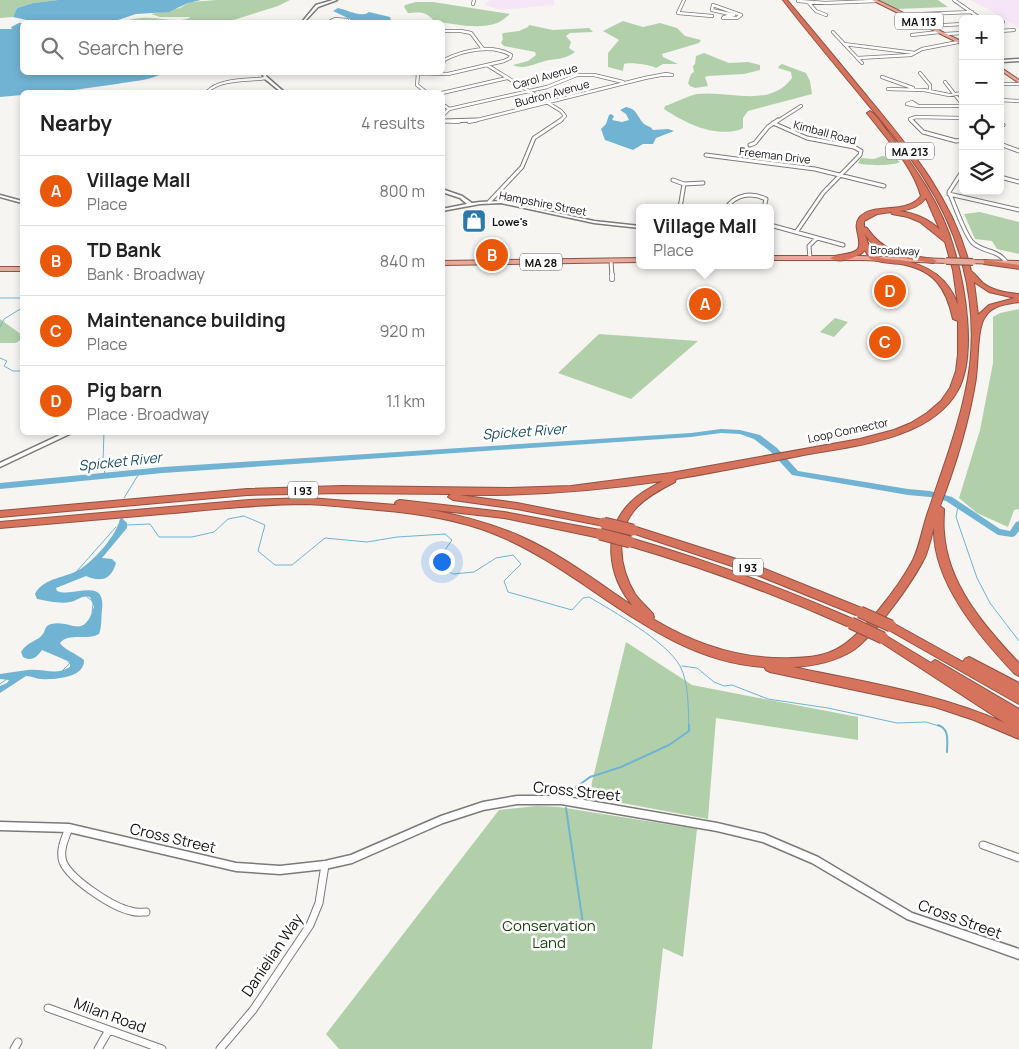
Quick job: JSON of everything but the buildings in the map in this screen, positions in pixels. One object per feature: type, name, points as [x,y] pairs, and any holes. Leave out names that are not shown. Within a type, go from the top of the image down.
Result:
[{"type":"highway","name":"Loop Connector","points":[[705,470],[879,437],[917,423],[934,411],[954,390],[959,377],[963,355],[961,299],[955,266],[946,232],[936,210],[916,174],[897,146],[778,0]]},
{"type":"highway","name":"MA 213","points":[[785,0],[918,161],[941,199],[956,230],[972,288],[976,332],[975,357],[966,409],[940,496]]},
{"type":"highway","points":[[916,174],[924,193],[922,200],[910,206],[875,212],[864,217],[859,224],[869,252],[876,259],[920,268],[943,281],[953,300],[963,355]]},
{"type":"highway","points":[[933,261],[905,256],[881,247],[869,237],[864,223],[872,216],[889,213],[907,214],[926,221],[935,227],[943,238],[955,266]]},
{"type":"highway","points":[[834,258],[858,253],[864,248],[864,241]]},
{"type":"highway","points":[[964,257],[972,275],[982,286],[995,292],[1019,298]]},
{"type":"highway","points":[[987,262],[1019,267]]},
{"type":"highway","points":[[976,332],[979,318],[986,308],[1019,298]]},
{"type":"highway","points":[[314,490],[359,488],[511,492],[560,490],[626,483],[705,470]]},
{"type":"highway","points":[[677,638],[652,620],[627,592],[615,562],[615,538],[626,513],[645,494],[670,480],[705,470]]},
{"type":"highway","name":"I 93","points":[[0,514],[247,492],[314,490],[386,492],[468,498],[531,508],[633,530],[751,568],[891,626],[1019,699]]},
{"type":"highway","points":[[735,659],[770,662],[813,660],[836,654],[855,643],[916,563],[940,496]]},
{"type":"highway","points":[[940,496],[938,523],[940,545],[956,588],[974,618],[1019,671]]},
{"type":"highway","points":[[304,501],[433,514],[498,531],[544,553],[648,623],[702,650],[735,659],[923,699],[959,709],[1019,734]]},
{"type":"highway","name":"I 93","points":[[0,525],[249,503],[304,501],[373,502],[449,507],[504,515],[600,534],[630,542],[689,559],[756,583],[851,622],[883,638],[934,665],[1019,715]]},
{"type":"highway","points":[[891,626],[941,648],[1019,688]]},
{"type":"highway","points":[[883,638],[1019,725]]},
{"type":"main road","name":"MA 113","points":[[875,0],[958,42]]},
{"type":"main road","points":[[1004,71],[1019,83]]},
{"type":"main road","name":"Broadway","points":[[774,258],[1019,263]]},
{"type":"main road","name":"MA 28","points":[[445,263],[636,260]]},
{"type":"main road","points":[[0,269],[20,269]]},
{"type":"street","points":[[306,20],[317,6],[336,0]]},
{"type":"street","points":[[473,4],[474,0]]},
{"type":"street","points":[[684,0],[678,13],[712,16]]},
{"type":"street","points":[[798,2],[875,0]]},
{"type":"street","points":[[954,0],[976,15]]},
{"type":"street","points":[[808,2],[816,12],[826,15]]},
{"type":"street","points":[[713,5],[740,15],[737,18],[724,17],[734,15],[712,10],[713,5]]},
{"type":"street","points":[[928,14],[972,12]]},
{"type":"street","points":[[334,20],[338,18],[348,20]]},
{"type":"street","points":[[928,26],[959,24]]},
{"type":"street","points":[[1004,31],[1014,30]]},
{"type":"street","points":[[445,31],[460,31],[471,34],[477,38],[480,46],[484,49]]},
{"type":"street","points":[[833,32],[862,64]]},
{"type":"street","points":[[912,35],[959,33]]},
{"type":"street","points":[[858,58],[909,56],[922,49],[958,42]]},
{"type":"street","points":[[844,44],[916,53]]},
{"type":"street","points":[[445,59],[484,49],[500,50],[511,55],[506,61],[445,72]]},
{"type":"street","points":[[1004,61],[1019,60]]},
{"type":"street","points":[[487,65],[562,112],[564,118],[534,138],[520,170],[489,202]]},
{"type":"street","points":[[920,73],[930,85],[930,91]]},
{"type":"street","name":"Carol Avenue","points":[[445,113],[450,109],[551,86],[582,74],[626,83]]},
{"type":"street","points":[[264,75],[280,90]]},
{"type":"street","points":[[418,75],[416,85],[423,90]]},
{"type":"street","name":"Budron Avenue","points":[[445,121],[474,122],[626,83],[665,75]]},
{"type":"street","points":[[882,77],[916,89]]},
{"type":"street","points":[[208,90],[222,84],[266,78]]},
{"type":"street","points":[[445,92],[507,78]]},
{"type":"street","points":[[945,82],[962,105]]},
{"type":"street","points":[[1004,84],[1019,83]]},
{"type":"street","points":[[888,89],[916,89],[949,95],[959,93]]},
{"type":"street","points":[[1004,100],[1019,101]]},
{"type":"street","points":[[445,106],[450,109]]},
{"type":"street","points":[[750,145],[755,143],[762,132],[773,123],[802,106]]},
{"type":"street","points":[[918,106],[959,106]]},
{"type":"street","points":[[959,118],[910,118],[923,132],[956,142],[959,141]]},
{"type":"street","name":"Kimball Road","points":[[773,123],[807,138],[850,146],[859,150],[860,155],[823,193],[797,231]]},
{"type":"street","points":[[1004,145],[1019,151]]},
{"type":"street","name":"Freeman Drive","points":[[706,155],[815,169],[884,186]]},
{"type":"street","points":[[959,176],[949,190],[949,194],[973,243],[1000,254],[1007,263]]},
{"type":"street","points":[[1004,178],[1019,182]]},
{"type":"street","points":[[672,180],[684,184],[704,183]]},
{"type":"street","points":[[681,204],[684,184]]},
{"type":"street","points":[[445,191],[462,198],[470,204]]},
{"type":"street","points":[[730,204],[735,198],[750,194],[766,200],[765,204]]},
{"type":"street","points":[[949,194],[1019,210]]},
{"type":"street","points":[[0,196],[20,201]]},
{"type":"street","name":"Hampshire Street","points":[[445,209],[489,202],[515,204],[594,222],[636,226]]},
{"type":"street","points":[[774,226],[843,245]]},
{"type":"street","points":[[810,258],[809,246],[817,238]]},
{"type":"street","points":[[611,261],[612,279]]},
{"type":"street","points":[[0,465],[65,435]]},
{"type":"street","name":"Cross Street","points":[[0,826],[68,828],[236,866],[280,870],[325,865],[363,855],[433,823],[483,806],[528,799],[579,802],[717,827],[764,838],[821,863],[910,916],[1019,954]]},
{"type":"street","points":[[68,828],[62,852],[63,862],[71,874],[123,909],[146,912]]},
{"type":"street","points":[[983,845],[1019,858]]},
{"type":"street","name":"Danielian Way","points":[[220,1049],[253,1010],[310,925],[319,903],[325,865]]},
{"type":"street","name":"Milan Road","points":[[48,1008],[162,1049]]},
{"type":"street","points":[[98,1049],[109,1030]]},
{"type":"shaded area","points":[[490,0],[554,0],[554,5],[499,10],[486,5],[485,3]]},
{"type":"shaded area","points":[[970,0],[1019,0],[1019,28],[1004,19],[1004,15],[998,15]]},
{"type":"green space","points":[[0,0],[58,0],[33,3],[17,8],[13,17],[0,18]]},
{"type":"green space","points":[[290,0],[278,6],[233,20],[177,20],[191,17],[160,17],[151,14],[180,8],[190,2]]},
{"type":"green space","points":[[877,0],[938,0],[948,7],[896,9]]},
{"type":"green space","points":[[416,2],[433,2],[510,14],[500,22],[490,25],[458,25],[445,23],[445,20],[433,20],[423,13],[408,13],[404,7]]},
{"type":"green space","points":[[152,18],[177,20],[130,20]]},
{"type":"green space","points":[[623,21],[643,27],[660,23],[677,28],[685,36],[701,40],[699,43],[662,54],[663,57],[678,64],[663,64],[656,68],[627,63],[624,64],[623,71],[608,67],[608,53],[619,40],[603,31]]},
{"type":"green space","points":[[529,25],[553,30],[589,28],[593,32],[570,33],[566,36],[571,42],[569,48],[575,52],[568,56],[525,67],[513,65],[528,61],[536,55],[535,52],[504,46],[501,43],[502,35],[503,33],[519,31]]},
{"type":"green space","points":[[704,53],[729,63],[748,62],[760,65],[760,70],[744,74],[708,76],[705,77],[708,86],[695,88],[688,83],[691,74],[694,72],[693,66],[696,56]]},
{"type":"green space","points":[[782,64],[806,73],[810,81],[812,94],[748,111],[743,118],[743,128],[739,130],[719,132],[709,130],[690,124],[664,109],[665,106],[697,94],[760,96],[772,93],[783,87],[792,78],[791,72],[778,68]]},
{"type":"green space","points":[[882,156],[894,157],[900,162],[879,165],[858,163],[861,158],[874,159]]},
{"type":"green space","points":[[980,212],[1019,222],[1019,254],[997,249],[992,241],[975,239],[964,214]]},
{"type":"green space","points":[[1019,309],[1019,509],[1014,510],[1008,527],[977,513],[959,498],[980,430],[993,363],[993,317],[1000,313]]},
{"type":"green space","points":[[835,318],[848,322],[834,337],[820,332]]},
{"type":"green space","points":[[0,319],[20,334],[20,340],[16,343],[0,343]]},
{"type":"green space","points":[[599,334],[698,341],[631,399],[558,373]]},
{"type":"green space","points":[[626,642],[692,685],[858,717],[858,740],[716,718],[708,819],[590,797]]},
{"type":"green space","name":"Conservation Land","points":[[537,806],[559,807],[697,829],[683,957],[663,948],[652,1049],[339,1049],[326,1034],[499,810]]},
{"type":"water","points":[[58,0],[201,0],[188,3],[169,12],[136,14],[118,20],[26,20],[13,17],[17,8],[33,3]]},
{"type":"water","points":[[338,8],[358,14],[369,12],[390,17],[391,20],[350,20],[333,11]]},
{"type":"water","points":[[20,23],[20,75],[159,75],[146,79],[74,90],[20,90],[20,95],[0,97],[0,29],[12,29],[11,27]]},
{"type":"water","points":[[626,107],[635,111],[643,123],[653,130],[668,129],[674,131],[656,138],[653,144],[643,144],[633,150],[605,140],[601,129],[606,124],[609,115],[614,116],[612,120],[622,122],[629,120],[626,114],[620,110]]},
{"type":"water","points":[[122,518],[127,523],[127,528],[102,558],[112,559],[116,563],[108,577],[96,579],[86,576],[56,588],[57,591],[64,592],[94,591],[99,594],[102,600],[99,634],[89,637],[68,638],[60,643],[84,660],[80,671],[68,677],[53,679],[26,676],[0,693],[0,686],[9,680],[0,679],[0,674],[24,670],[60,671],[70,667],[70,662],[42,650],[32,659],[23,657],[21,652],[40,637],[46,627],[51,624],[81,626],[86,623],[94,607],[90,597],[66,603],[37,599],[35,594],[44,584],[76,571],[87,564],[110,539]]},
{"type":"waterway","points":[[0,298],[20,298]]},
{"type":"waterway","points":[[0,327],[4,319],[20,309]]},
{"type":"waterway","points":[[0,358],[7,361],[4,366],[13,371],[20,371]]},
{"type":"waterway","name":"Spicket River","points":[[0,486],[163,470],[691,435],[721,431],[740,432],[757,437],[774,450],[795,473],[930,494],[949,499],[998,532],[1012,534],[1019,524]]},
{"type":"waterway","points":[[104,435],[103,461],[105,475]]},
{"type":"waterway","points":[[124,498],[140,472]]},
{"type":"waterway","points":[[958,506],[956,517],[977,578],[990,603],[1019,641]]},
{"type":"waterway","points":[[127,525],[150,524],[159,537],[192,537],[214,532],[228,519],[244,516],[265,525],[258,551],[275,565],[292,565],[325,538],[367,542],[397,537],[445,534],[452,540],[436,563],[453,574],[474,572],[496,558],[513,555],[521,564],[504,581],[508,592],[572,610],[583,598],[589,597],[612,610],[664,647],[680,666],[683,673],[688,696],[689,727]]},
{"type":"waterway","points":[[77,571],[116,527]]},
{"type":"waterway","points":[[85,595],[92,601]]},
{"type":"waterway","points":[[92,613],[93,604]]},
{"type":"waterway","points":[[62,671],[70,663],[68,662]]},
{"type":"waterway","points":[[682,666],[697,668],[714,682],[724,686],[732,685],[768,699],[828,708],[897,723],[926,722],[942,727]]},
{"type":"waterway","points":[[0,684],[7,679]]},
{"type":"waterway","points":[[938,725],[942,727]]},
{"type":"waterway","points":[[568,793],[590,777],[621,767],[669,745],[689,731],[689,727]]},
{"type":"waterway","points":[[942,727],[946,732],[947,752]]},
{"type":"waterway","points":[[566,808],[583,924]]},
{"type":"place","name":"Lowe's","points":[[474,221]]},
{"type":"place","name":"TD Bank","points":[[492,255]]},
{"type":"place","name":"Pig barn","points":[[890,291]]},
{"type":"place","name":"Village Mall","points":[[705,304]]},
{"type":"place","name":"Maintenance building","points":[[885,342]]}]
